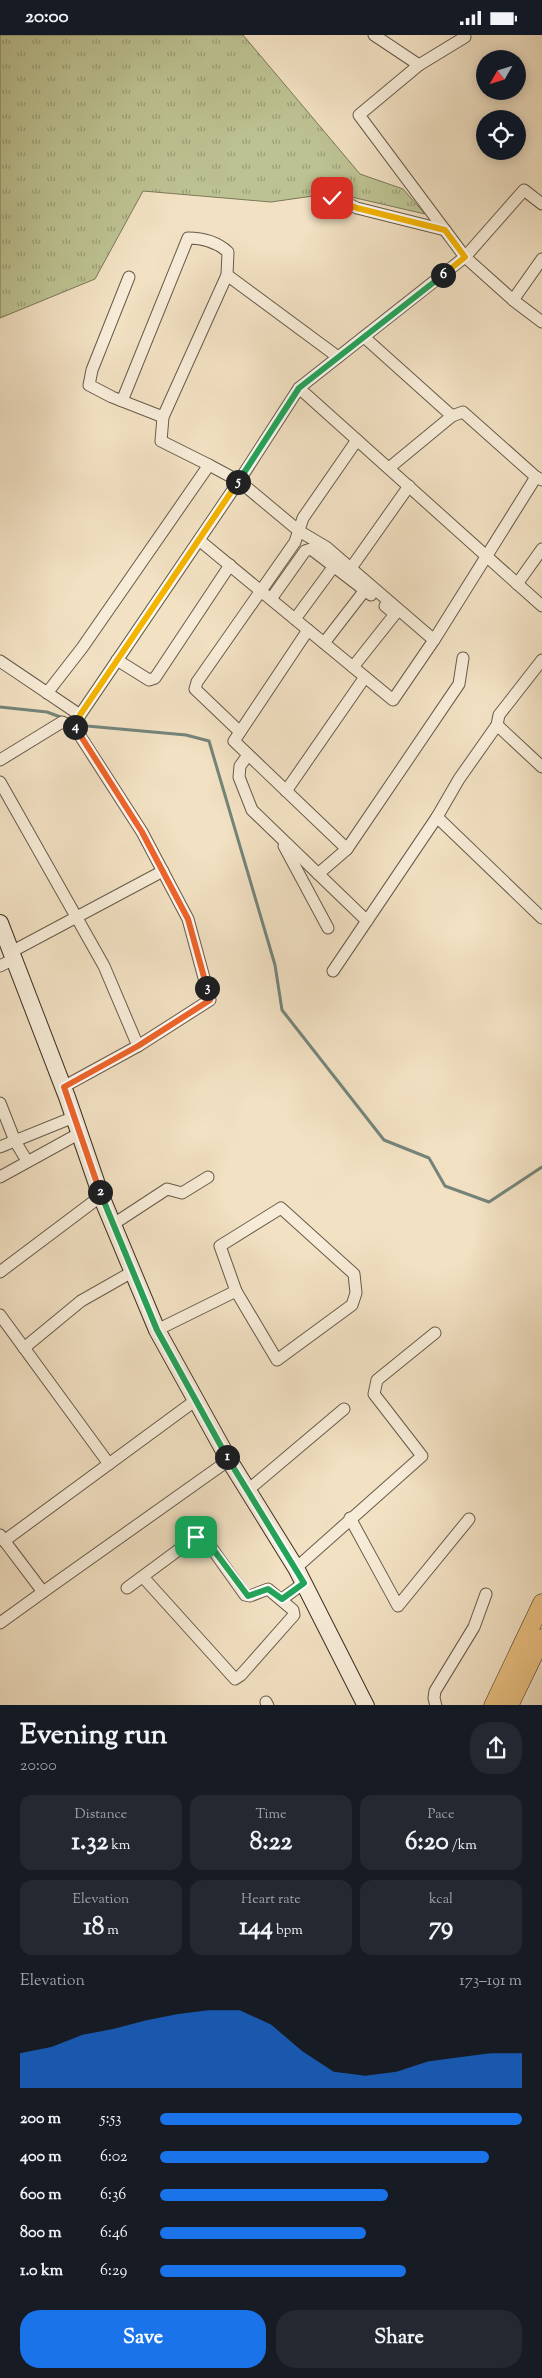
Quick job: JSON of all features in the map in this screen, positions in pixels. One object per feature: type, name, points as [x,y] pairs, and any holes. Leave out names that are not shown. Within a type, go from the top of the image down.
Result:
[{"type":"main road","points":[[0,923],[8,959],[64,1087],[112,1225],[157,1330],[228,1460],[300,1575],[366,1705]]},
{"type":"main road","points":[[493,1705],[542,1603]]},
{"type":"main road","points":[[509,1705],[542,1638]]},
{"type":"street","points":[[374,35],[419,65]]},
{"type":"street","points":[[465,37],[419,65],[359,115],[465,257],[513,300],[542,322]]},
{"type":"street","points":[[75,728],[80,715],[239,481],[299,388],[465,257],[524,191],[542,204]]},
{"type":"street","points":[[327,200],[338,199],[357,208],[445,230]]},
{"type":"street","points":[[122,401],[188,238],[200,238],[222,247],[228,252],[227,275],[163,417],[161,441],[239,481],[299,531],[326,547],[434,640]]},
{"type":"street","points":[[513,300],[542,259]]},
{"type":"street","points":[[227,275],[338,357]]},
{"type":"street","points":[[129,277],[92,370],[89,385],[122,401],[163,417]]},
{"type":"street","points":[[364,337],[452,416]]},
{"type":"street","points":[[299,388],[542,606]]},
{"type":"street","points":[[199,540],[393,700],[539,478],[463,413],[452,416],[389,468]]},
{"type":"street","points":[[240,732],[195,689],[197,682],[295,542],[303,518],[357,440]]},
{"type":"street","points":[[47,693],[82,648],[208,465]]},
{"type":"street","points":[[351,568],[409,486]]},
{"type":"street","points":[[271,599],[306,551],[311,549],[395,614],[353,667]]},
{"type":"street","points":[[517,583],[542,549]]},
{"type":"street","points":[[117,660],[143,678],[149,680],[154,678],[230,565]]},
{"type":"street","points":[[295,619],[334,565]]},
{"type":"street","points":[[324,643],[365,590]]},
{"type":"street","points":[[308,630],[234,741],[347,849]]},
{"type":"street","points":[[318,873],[347,849],[459,684],[463,658]]},
{"type":"street","points":[[333,971],[437,817],[459,779],[497,725],[499,715],[542,659]]},
{"type":"street","points":[[0,661],[80,715]]},
{"type":"street","points":[[286,791],[365,677]]},
{"type":"street","points":[[0,760],[62,722],[75,728],[142,832],[188,919],[210,1000],[138,1046],[64,1087]]},
{"type":"street","points":[[497,725],[542,767]]},
{"type":"street","points":[[248,755],[240,766],[240,777],[243,790],[252,810],[367,921]]},
{"type":"street","points":[[0,782],[104,966],[138,1046]]},
{"type":"street","points":[[437,817],[542,917]]},
{"type":"street","points":[[279,836],[328,928]]},
{"type":"street","points":[[8,959],[77,916],[163,871]]},
{"type":"street","points":[[0,1103],[15,1141],[27,1161]]},
{"type":"street","points":[[0,1147],[74,1117]]},
{"type":"street","points":[[0,1177],[80,1133]]},
{"type":"street","points":[[112,1225],[168,1189],[182,1193],[208,1177]]},
{"type":"street","points":[[0,1272],[101,1195]]},
{"type":"street","points":[[281,1208],[354,1275],[356,1293],[352,1305],[277,1360],[236,1291],[220,1246],[281,1208]]},
{"type":"street","points":[[24,1348],[81,1301],[132,1272]]},
{"type":"street","points":[[157,1330],[236,1291]]},
{"type":"street","points":[[0,1315],[109,1464]]},
{"type":"street","points":[[282,1599],[300,1575],[350,1518],[422,1457],[374,1394],[377,1380],[435,1333]]},
{"type":"street","points":[[43,1592],[2,1538],[109,1464],[196,1400]]},
{"type":"street","points":[[248,1490],[344,1409]]},
{"type":"street","points":[[0,1623],[228,1460]]},
{"type":"street","points":[[350,1518],[398,1605],[469,1519]]},
{"type":"street","points":[[127,1588],[142,1577],[200,1536],[208,1543],[246,1595],[250,1596],[268,1589],[293,1609],[293,1618],[241,1675],[235,1679],[142,1577]]},
{"type":"street","points":[[436,1705],[434,1699],[435,1691],[474,1627],[486,1594]]},
{"type":"green space","points":[[0,35],[243,35],[360,174],[403,189],[425,214],[334,193],[271,202],[143,191],[95,279],[0,318]]},
{"type":"waterway","points":[[0,707],[47,712],[63,718]]},
{"type":"waterway","points":[[78,723],[87,726],[186,735],[209,741],[275,965],[282,1010],[384,1140],[429,1158],[445,1186],[489,1202],[542,1167]]},
{"type":"route","points":[[196,1537],[204,1537],[248,1596],[268,1589],[282,1599],[304,1583],[228,1460],[157,1330],[124,1255],[101,1195],[64,1087],[138,1046],[210,1000],[188,919],[142,832],[75,728],[80,715],[239,481],[299,388],[465,257],[445,230],[357,208],[348,202],[332,198]]}]
